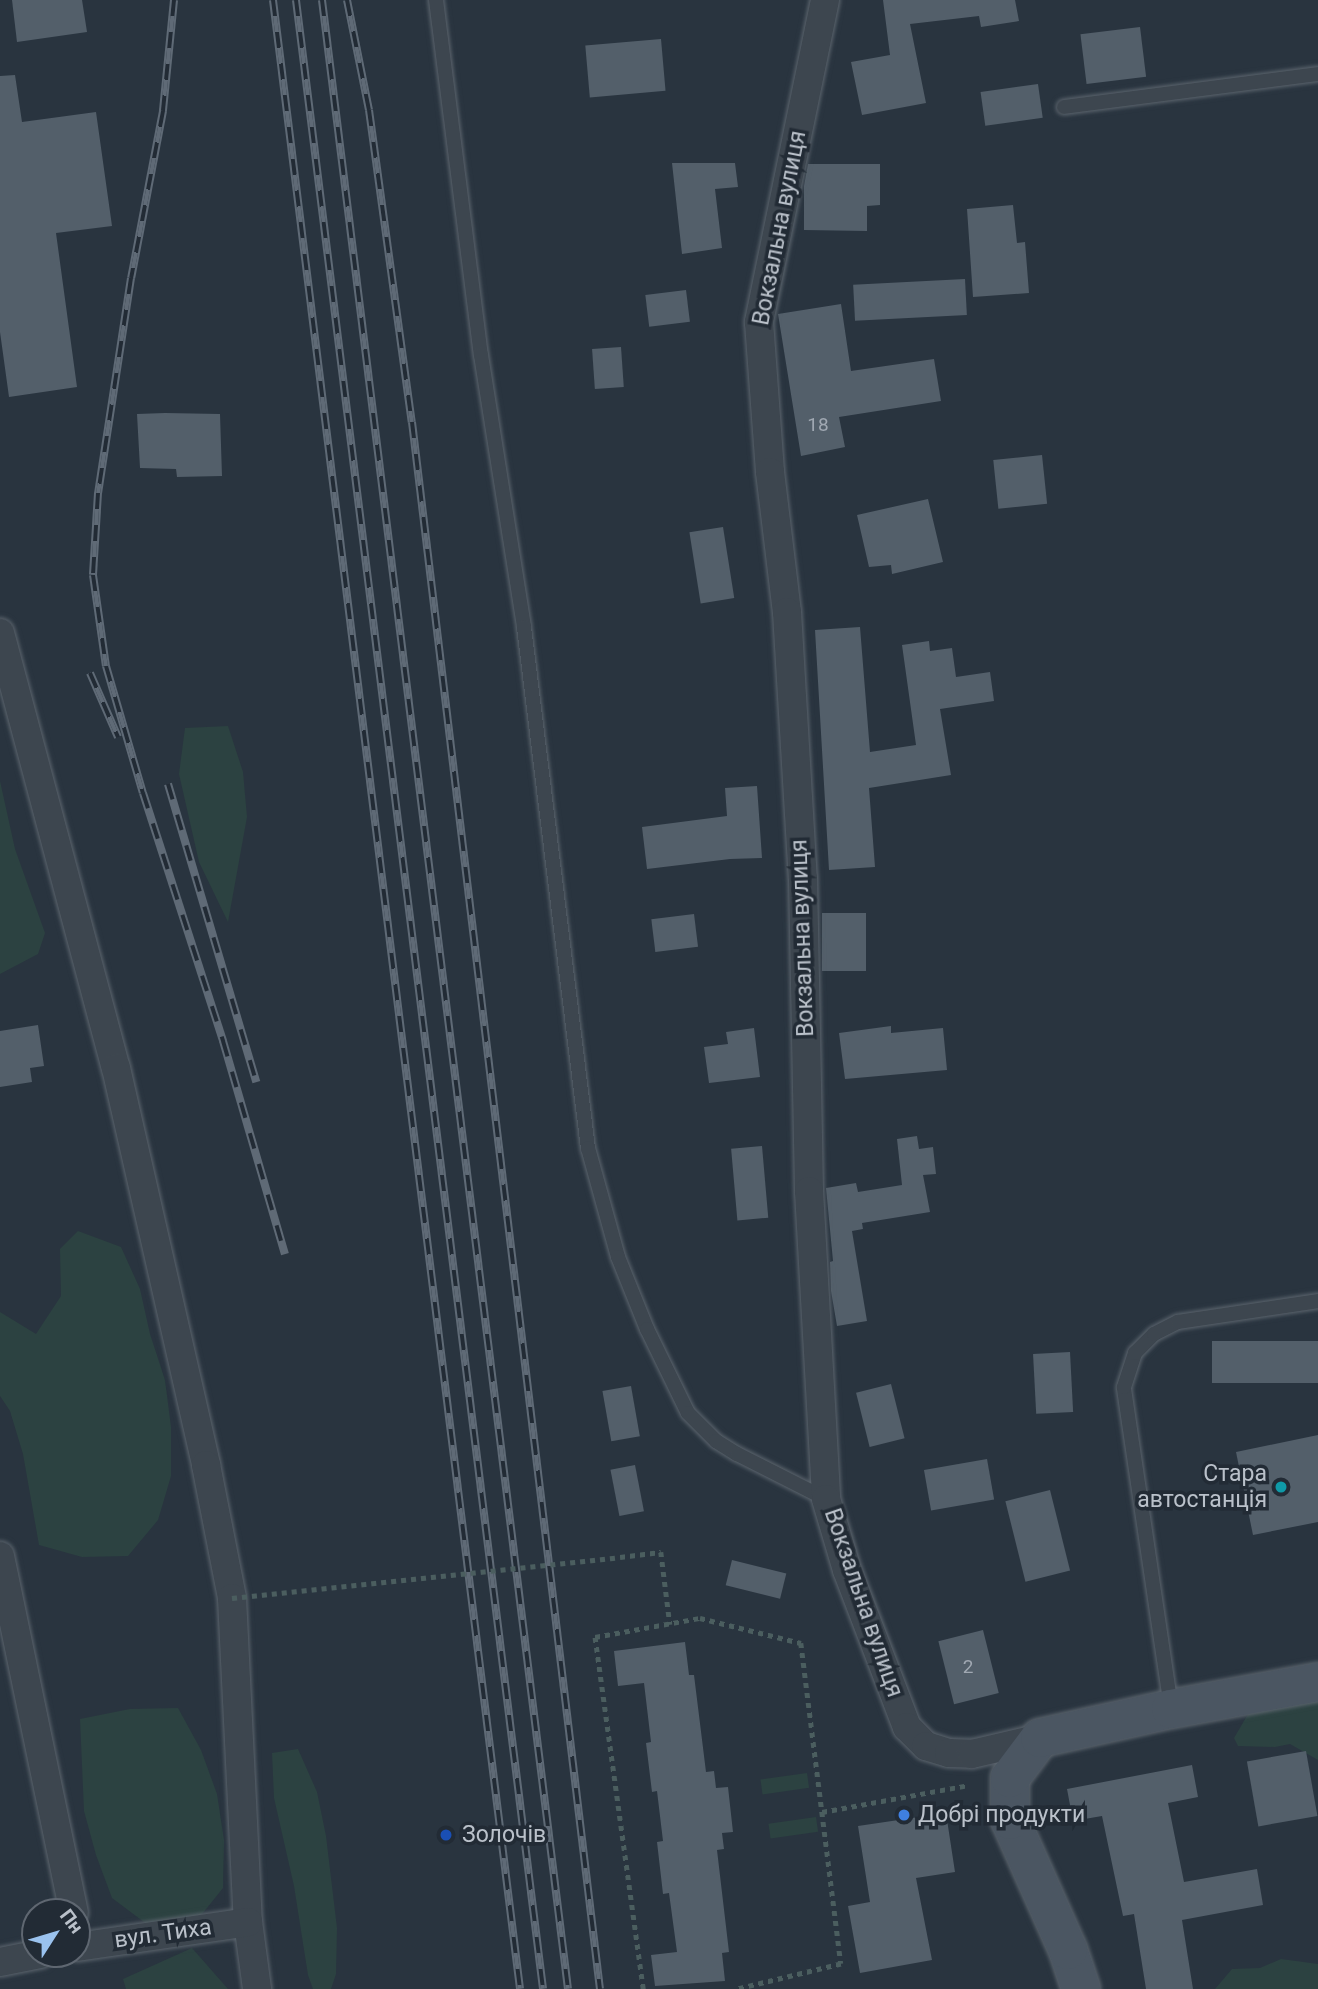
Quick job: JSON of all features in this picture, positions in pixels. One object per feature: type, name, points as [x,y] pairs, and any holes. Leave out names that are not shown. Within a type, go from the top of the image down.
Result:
[{"type":"street","name":"Вокзальна вулиця","points":[[825,0],[759,322],[770,472],[787,611],[803,878],[809,1191],[826,1499],[847,1570],[907,1727],[926,1746],[949,1753],[972,1754],[1040,1738]]},
{"type":"street","points":[[0,633],[116,1068],[206,1465],[232,1598],[248,1922],[257,1989]]},
{"type":"street","points":[[0,1556],[71,1898]]},
{"type":"street","points":[[1081,1989],[1068,1950],[1010,1821],[1010,1778],[1040,1738],[1171,1709],[1318,1682]]},
{"type":"street","name":"вул. Тиха","points":[[91,1938],[248,1922]]},
{"type":"street","points":[[0,1962],[21,1958]]},
{"type":"lane","points":[[436,0],[481,355],[524,627],[588,1148],[618,1257],[647,1329],[688,1413],[716,1441],[826,1499]]},
{"type":"lane","points":[[1064,107],[1318,74]]},
{"type":"lane","points":[[1171,1709],[1124,1387],[1135,1353],[1154,1334],[1178,1322],[1318,1301]]},
{"type":"path","points":[[232,1598],[661,1552],[670,1624]]},
{"type":"path","points":[[643,1989],[596,1637],[699,1618],[801,1643],[841,1964],[738,1989]]},
{"type":"path","points":[[822,1812],[1010,1778]]},
{"type":"green space","points":[[228,726],[243,772],[247,817],[228,922],[199,862],[179,774],[185,728]]},
{"type":"green space","points":[[0,781],[15,849],[45,933],[38,954],[0,974]]},
{"type":"green space","points":[[78,1231],[121,1247],[140,1289],[150,1334],[165,1380],[171,1427],[171,1476],[158,1520],[128,1556],[82,1557],[39,1545],[23,1454],[10,1411],[0,1396],[0,1312],[36,1334],[61,1296],[60,1249]]},
{"type":"green space","points":[[1318,1687],[1318,1760],[1290,1744],[1275,1747],[1238,1746],[1234,1738],[1251,1709]]},
{"type":"green space","points":[[178,1708],[201,1750],[217,1794],[224,1840],[223,1888],[194,1924],[148,1925],[112,1898],[96,1855],[84,1811],[80,1719],[130,1709]]},
{"type":"green space","points":[[298,1749],[317,1792],[326,1836],[337,1928],[336,1974],[331,1989],[313,1989],[308,1975],[294,1886],[274,1798],[272,1753]]},
{"type":"green space","points":[[807,1773],[809,1788],[763,1794],[760,1780]]},
{"type":"green space","points":[[816,1817],[818,1832],[771,1839],[768,1824]]},
{"type":"green space","points":[[192,1948],[228,1989],[126,1989],[123,1979]]},
{"type":"green space","points":[[1281,1959],[1318,1964],[1318,1989],[1215,1989],[1232,1969],[1260,1968]]},
{"type":"building","points":[[12,0],[82,0],[87,32],[17,42]]},
{"type":"building","points":[[883,0],[1015,0],[1019,21],[981,27],[979,16],[910,24],[926,103],[862,115],[851,62],[890,55]]},
{"type":"building","points":[[1140,27],[1146,77],[1087,84],[1080,34]]},
{"type":"building","points":[[661,39],[666,91],[590,97],[585,46]]},
{"type":"building","points":[[15,75],[22,122],[96,112],[112,226],[56,233],[77,387],[9,397],[0,332],[0,76]]},
{"type":"building","points":[[1038,84],[1043,118],[985,126],[981,92]]},
{"type":"building","points":[[672,163],[735,163],[738,187],[715,189],[722,248],[682,254]]},
{"type":"building","points":[[808,164],[880,164],[880,205],[867,206],[867,231],[804,230],[804,186]]},
{"type":"building","points":[[1013,205],[1017,243],[1025,242],[1029,293],[973,297],[967,209]]},
{"type":"building","points":[[965,279],[967,315],[855,321],[853,285]]},
{"type":"building","points":[[686,290],[690,322],[649,327],[645,295]]},
{"type":"building","points":[[841,304],[851,371],[934,359],[941,401],[839,417],[845,447],[801,456],[778,314]]},
{"type":"building","points":[[621,347],[624,387],[595,389],[592,349]]},
{"type":"building","points":[[137,414],[220,414],[222,476],[177,477],[176,469],[140,468]]},
{"type":"building","points":[[1042,455],[1047,504],[998,509],[993,460]]},
{"type":"building","points":[[928,499],[943,562],[892,574],[891,565],[869,567],[857,515]]},
{"type":"building","points":[[723,527],[734,598],[701,603],[689,532]]},
{"type":"building","points":[[860,627],[870,752],[916,745],[902,645],[929,641],[930,651],[952,648],[956,677],[990,672],[994,701],[940,709],[951,775],[869,788],[875,867],[829,870],[815,630]]},
{"type":"building","points":[[757,786],[762,858],[647,869],[642,827],[727,816],[725,788]]},
{"type":"building","points":[[822,913],[866,913],[866,971],[822,971]]},
{"type":"building","points":[[694,914],[698,947],[655,952],[651,919]]},
{"type":"building","points":[[38,1025],[44,1066],[30,1068],[32,1082],[0,1087],[0,1031]]},
{"type":"building","points":[[891,1026],[891,1033],[943,1028],[947,1070],[845,1079],[839,1033]]},
{"type":"building","points":[[754,1028],[760,1077],[709,1083],[704,1047],[728,1044],[726,1032]]},
{"type":"building","points":[[917,1136],[919,1149],[933,1147],[936,1174],[923,1175],[930,1212],[862,1223],[863,1229],[852,1231],[867,1321],[837,1326],[831,1291],[830,1262],[833,1261],[826,1188],[856,1183],[858,1192],[902,1185],[897,1139]]},
{"type":"building","points":[[762,1146],[768,1218],[737,1220],[731,1149]]},
{"type":"building","points":[[1212,1341],[1318,1341],[1318,1383],[1212,1383]]},
{"type":"building","points":[[1070,1352],[1073,1412],[1036,1414],[1033,1354]]},
{"type":"building","points":[[891,1384],[905,1438],[870,1447],[856,1393]]},
{"type":"building","points":[[631,1386],[640,1436],[611,1441],[602,1391]]},
{"type":"building","name":"Стара автостанція","points":[[1318,1435],[1318,1522],[1253,1535],[1236,1452]]},
{"type":"building","points":[[987,1459],[994,1499],[931,1510],[924,1470]]},
{"type":"building","points":[[635,1465],[644,1511],[619,1516],[610,1470]]},
{"type":"building","points":[[1050,1490],[1070,1571],[1025,1582],[1005,1501]]},
{"type":"building","points":[[732,1560],[786,1574],[780,1599],[726,1585]]},
{"type":"building","points":[[983,1630],[999,1693],[954,1704],[938,1641]]},
{"type":"building","points":[[685,1642],[689,1675],[694,1675],[706,1772],[714,1771],[716,1788],[728,1787],[733,1832],[722,1833],[724,1849],[717,1850],[729,1952],[722,1953],[725,1981],[655,1986],[651,1955],[677,1952],[669,1893],[663,1894],[657,1842],[663,1841],[657,1791],[652,1792],[646,1743],[651,1742],[644,1683],[618,1686],[614,1651]]},
{"type":"building","points":[[1306,1751],[1317,1816],[1258,1826],[1247,1761]]},
{"type":"building","points":[[1192,1765],[1198,1797],[1168,1803],[1184,1882],[1257,1869],[1263,1905],[1182,1920],[1193,1989],[1146,1989],[1134,1914],[1123,1916],[1102,1816],[1073,1821],[1067,1789]]},
{"type":"building","points":[[946,1813],[955,1872],[916,1878],[932,1960],[860,1973],[848,1906],[870,1902],[858,1826]]},
{"type":"railway","points":[[174,0],[163,111],[131,278],[98,493],[93,575],[106,666],[143,793],[223,1041],[285,1254]]},
{"type":"railway","points":[[273,0],[520,1989]]},
{"type":"railway","points":[[296,0],[543,1989]]},
{"type":"railway","points":[[322,0],[568,1989]]},
{"type":"railway","points":[[347,0],[369,110],[412,422],[600,1989]]},
{"type":"railway","points":[[90,673],[118,737]]},
{"type":"railway","points":[[168,784],[256,1082]]},
{"type":"place","name":"Стара автостанція","points":[[1281,1487]]},
{"type":"place","name":"Добрі продукти","points":[[904,1815]]},
{"type":"place","name":"Золочів","points":[[446,1835]]}]
